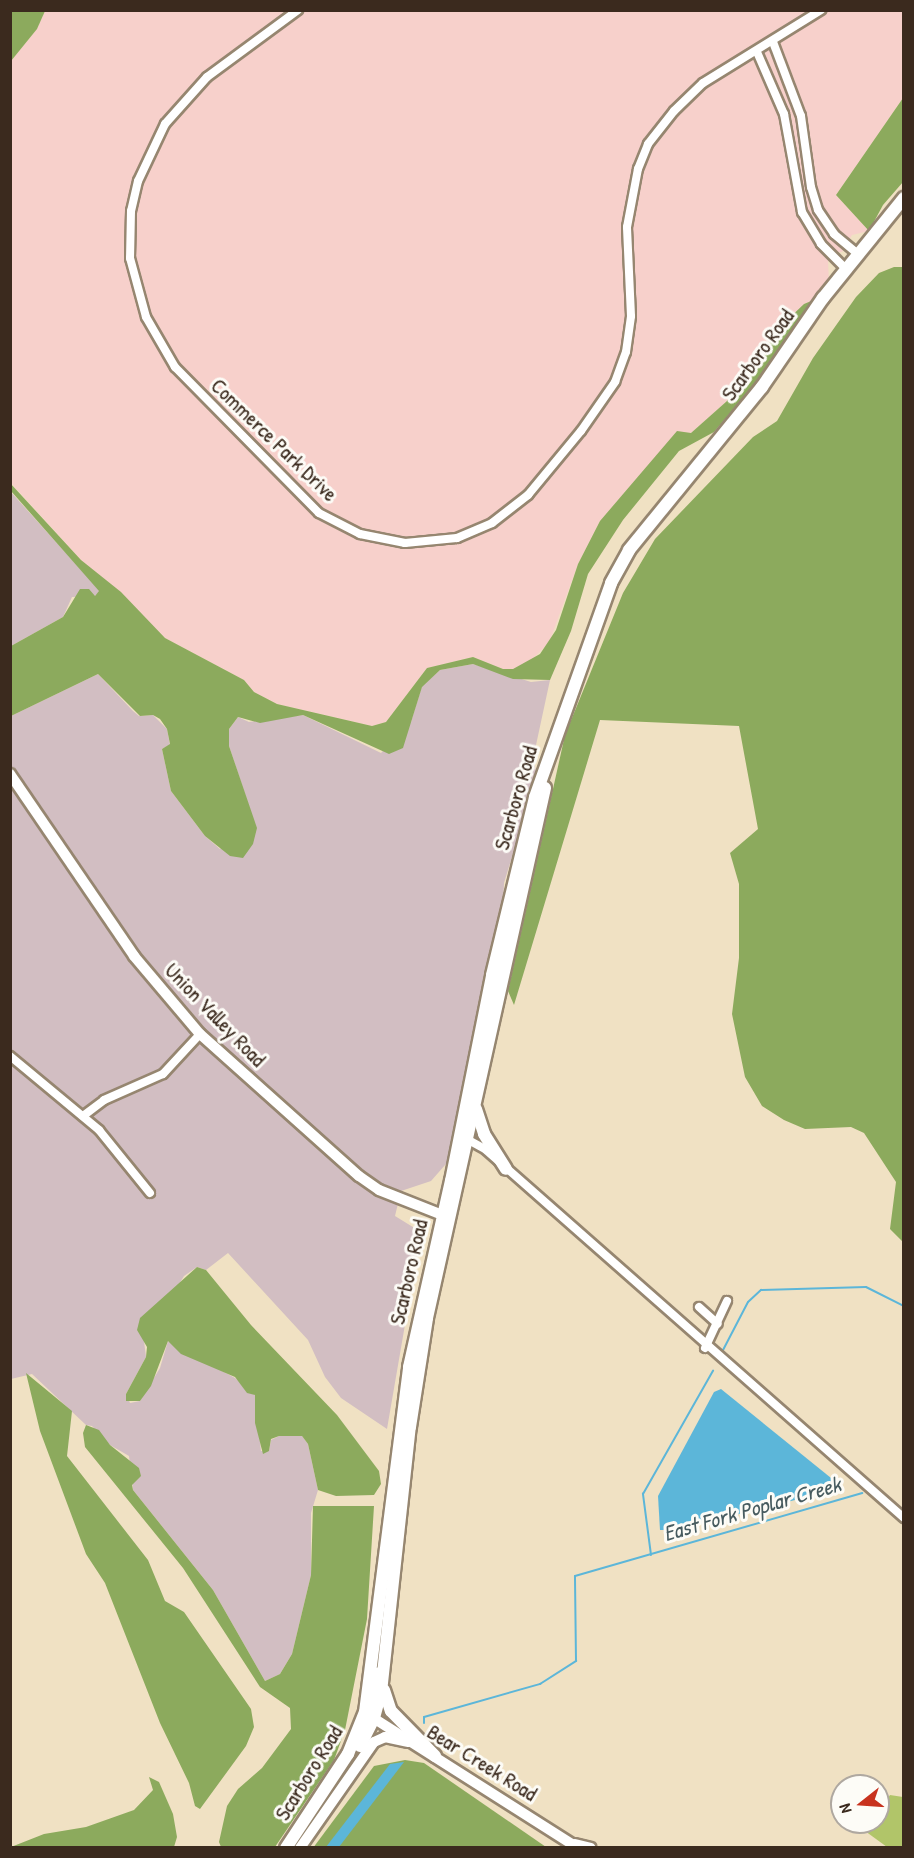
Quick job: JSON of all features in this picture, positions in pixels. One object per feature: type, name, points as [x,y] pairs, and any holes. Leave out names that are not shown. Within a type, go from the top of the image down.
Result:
[{"type":"main road","name":"Scarboro Road","points":[[286,1848],[348,1754],[369,1715],[409,1367],[465,1137],[525,831],[569,697],[611,583],[629,550],[762,387],[846,269],[903,198]]},
{"type":"main road","name":"Scarboro Road","points":[[465,1137],[476,1106],[520,897],[569,697]]},
{"type":"main road","points":[[476,1106],[484,1134],[506,1169]]},
{"type":"main road","name":"Scarboro Road","points":[[293,1848],[346,1770],[382,1681],[416,1377],[446,1217]]},
{"type":"main road","points":[[382,1681],[391,1711],[435,1756]]},
{"type":"street","name":"Commerce Park Drive","points":[[298,10],[207,77],[165,124],[138,181],[131,211],[130,258],[146,317],[183,376],[319,513],[360,534],[405,543],[457,538],[492,523],[511,510],[528,495],[599,407],[615,382],[626,352],[631,316],[627,227],[638,169],[648,144],[687,95],[821,10]]},
{"type":"street","points":[[773,42],[801,116],[811,187],[818,210],[834,234],[858,254]]},
{"type":"street","points":[[757,52],[784,114],[802,212],[821,244],[846,269]]},
{"type":"street","name":"Union Valley Road","points":[[10,774],[134,956],[201,1034],[359,1176],[379,1190],[446,1217]]},
{"type":"street","points":[[83,1116],[104,1100],[163,1074],[201,1034]]},
{"type":"street","points":[[10,1056],[83,1116],[150,1193]]},
{"type":"street","points":[[465,1137],[506,1169],[705,1348],[903,1518]]},
{"type":"street","points":[[705,1348],[727,1301]]},
{"type":"street","points":[[699,1307],[718,1324]]},
{"type":"street","points":[[887,1503],[903,1508]]},
{"type":"street","name":"Bear Creek Road","points":[[369,1715],[577,1846]]},
{"type":"street","points":[[300,1848],[374,1742],[385,1737],[416,1744]]},
{"type":"street","points":[[577,1846],[591,1848]]},
{"type":"shaded area","points":[[45,11],[903,11],[903,98],[836,195],[869,231],[852,235],[842,252],[836,252],[828,260],[829,283],[770,340],[727,401],[691,433],[677,432],[600,521],[578,564],[549,643],[528,663],[513,669],[503,669],[473,657],[427,668],[386,722],[372,726],[277,704],[254,692],[244,680],[165,638],[81,560],[11,483],[11,61],[37,29]]},
{"type":"shaded area","points":[[10,491],[100,591],[95,596],[72,597],[63,617],[11,646]]},
{"type":"shaded area","points":[[473,664],[531,682],[550,680],[533,759],[537,775],[504,883],[503,909],[453,1156],[431,1181],[401,1191],[395,1216],[421,1232],[387,1429],[341,1398],[325,1377],[308,1340],[228,1253],[206,1270],[197,1267],[184,1276],[144,1341],[146,1357],[126,1394],[130,1403],[140,1401],[160,1368],[168,1341],[235,1378],[255,1395],[261,1451],[269,1451],[271,1440],[279,1436],[302,1436],[308,1444],[318,1490],[311,1513],[311,1575],[292,1654],[280,1674],[265,1681],[213,1590],[133,1490],[129,1456],[110,1445],[92,1426],[86,1425],[32,1374],[11,1379],[11,716],[98,674],[139,716],[153,715],[167,729],[170,745],[162,749],[171,791],[205,836],[220,849],[251,812],[229,746],[229,729],[238,717],[249,722],[303,715],[381,753],[411,722],[422,686],[440,670]]},
{"type":"green space","points":[[11,10],[45,11],[37,29],[11,61]]},
{"type":"green space","points":[[903,98],[903,182],[883,205],[869,231],[836,195]]},
{"type":"green space","points":[[894,267],[903,267],[903,1242],[890,1229],[896,1182],[864,1133],[851,1127],[805,1129],[784,1120],[762,1106],[745,1077],[732,1014],[739,958],[739,884],[730,853],[758,829],[739,726],[600,720],[514,1005],[508,991],[565,735],[623,593],[655,539],[753,437],[777,421],[813,358],[856,297],[879,273]]},
{"type":"green space","points":[[816,299],[807,317],[714,432],[679,451],[623,520],[588,574],[571,631],[550,680],[513,679],[473,664],[440,670],[422,687],[403,748],[389,754],[303,715],[260,723],[238,717],[229,729],[229,746],[257,828],[253,844],[243,858],[230,856],[205,836],[171,791],[162,749],[170,744],[167,729],[160,719],[153,715],[140,716],[98,674],[11,716],[11,646],[63,617],[80,589],[89,589],[95,596],[99,591],[11,491],[10,483],[81,560],[121,592],[165,638],[244,680],[254,692],[277,704],[372,726],[386,722],[427,668],[473,657],[503,669],[513,669],[540,654],[556,630],[578,564],[600,521],[677,431],[691,433],[727,401],[783,324],[804,304]]},
{"type":"green space","points":[[197,1267],[206,1270],[251,1325],[337,1415],[379,1471],[381,1484],[374,1495],[336,1496],[318,1490],[308,1444],[302,1436],[279,1436],[271,1439],[269,1451],[263,1454],[255,1423],[255,1395],[247,1393],[235,1377],[181,1354],[168,1341],[151,1386],[140,1401],[126,1401],[126,1394],[146,1357],[147,1347],[137,1330],[140,1318]]},
{"type":"green space","points":[[26,1373],[72,1411],[67,1456],[148,1560],[165,1601],[184,1612],[251,1709],[254,1727],[246,1746],[200,1809],[195,1806],[189,1783],[160,1723],[105,1583],[86,1554],[40,1431]]},
{"type":"green space","points":[[86,1425],[99,1430],[110,1445],[139,1468],[141,1476],[132,1485],[133,1490],[213,1590],[265,1681],[280,1674],[292,1654],[311,1575],[313,1506],[374,1506],[367,1619],[345,1730],[334,1760],[275,1847],[221,1847],[219,1842],[227,1806],[238,1789],[262,1768],[291,1729],[290,1708],[260,1687],[183,1568],[85,1447],[83,1433]]},
{"type":"green space","points":[[405,1760],[424,1763],[546,1847],[313,1848],[374,1766]]},
{"type":"green space","points":[[149,1777],[159,1782],[173,1814],[177,1837],[174,1847],[11,1847],[44,1834],[86,1827],[134,1810],[153,1790]]},
{"type":"green space","points":[[890,1795],[903,1797],[903,1847],[887,1847],[869,1834],[890,1834]]},
{"type":"water","points":[[721,1389],[836,1482],[839,1489],[675,1530],[660,1530],[658,1496],[714,1392]]},
{"type":"water","points":[[404,1762],[339,1847],[326,1847],[390,1764]]},
{"type":"waterway","name":"East Fork Poplar Creek","points":[[722,1352],[748,1302],[761,1290],[866,1287],[904,1306]]},
{"type":"waterway","name":"East Fork Poplar Creek","points":[[651,1555],[643,1494],[713,1371]]},
{"type":"waterway","name":"East Fork Poplar Creek","points":[[424,1723],[424,1717],[540,1684],[576,1661],[575,1576],[862,1493]]}]
